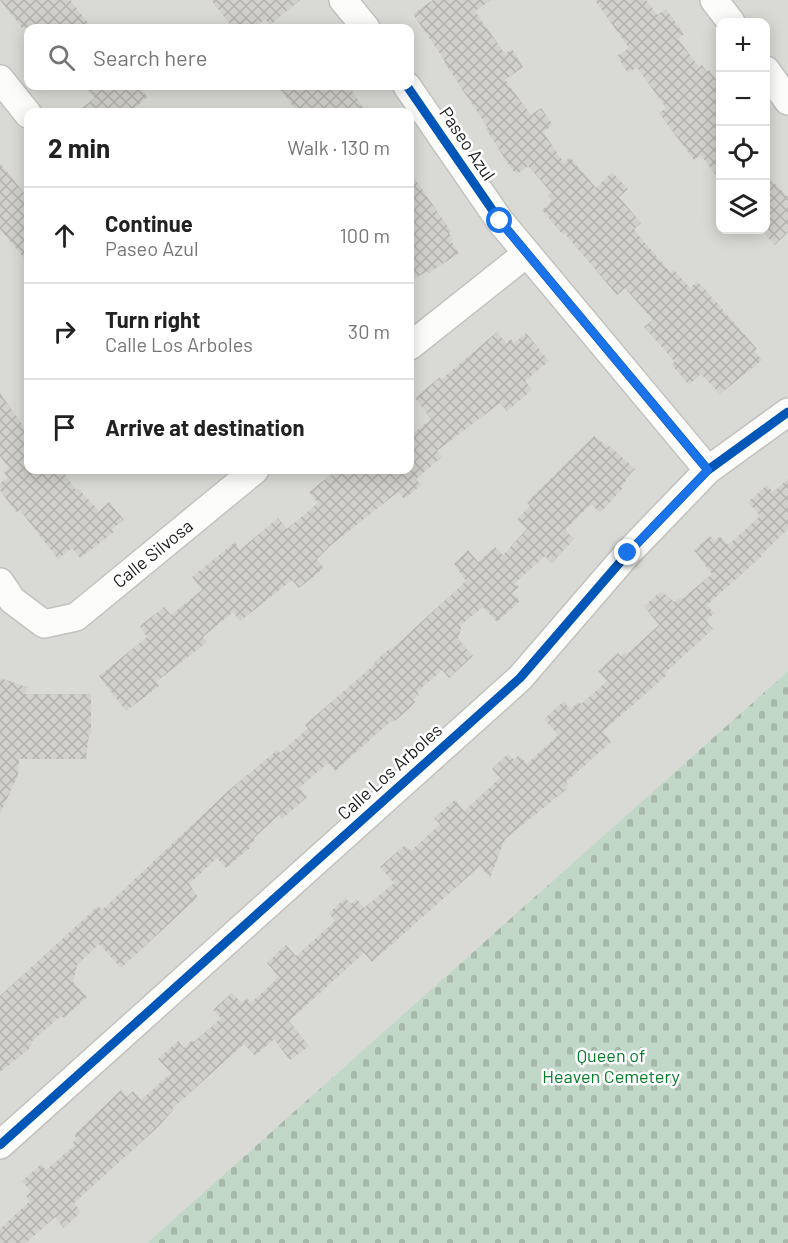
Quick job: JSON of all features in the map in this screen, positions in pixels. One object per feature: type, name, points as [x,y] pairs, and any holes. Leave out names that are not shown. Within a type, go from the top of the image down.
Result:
[{"type":"street","points":[[343,0],[363,24]]},
{"type":"street","points":[[714,0],[728,18]]},
{"type":"street","points":[[766,72],[788,101]]},
{"type":"street","points":[[0,79],[24,109]]},
{"type":"street","name":"Paseo Azul","points":[[410,90],[500,221],[708,470]]},
{"type":"street","points":[[414,343],[526,254]]},
{"type":"street","name":"Calle Los Arboles","points":[[0,1144],[520,678],[628,553],[708,470],[788,412]]},
{"type":"street","name":"Calle Silvosa","points":[[0,582],[12,600],[44,624],[76,617],[250,474]]},
{"type":"shaded area","points":[[0,0],[788,0],[788,671],[147,1243],[0,1243]]},
{"type":"green space","name":"Queen of Heaven Cemetery","points":[[788,671],[788,1243],[147,1243]]},
{"type":"building","points":[[0,0],[70,0],[89,24],[24,24],[22,28]]},
{"type":"building","points":[[211,0],[300,0],[271,24],[265,19],[259,24],[230,24]]},
{"type":"building","points":[[433,0],[491,0],[475,11],[505,54],[512,49],[523,67],[505,80],[531,115],[541,108],[553,125],[543,132],[564,163],[570,157],[596,188],[612,172],[628,189],[619,197],[641,223],[634,229],[640,237],[671,273],[674,270],[690,288],[697,282],[704,288],[757,349],[754,351],[762,360],[720,394],[701,374],[689,385],[671,364],[675,362],[644,327],[653,320],[625,288],[617,295],[542,210],[552,201],[548,196],[552,193],[528,166],[517,174],[512,170],[486,129],[488,128],[413,14]]},
{"type":"building","points":[[595,0],[646,0],[657,15],[666,9],[684,34],[678,39],[699,67],[702,65],[707,72],[709,70],[716,80],[716,176],[701,155],[694,160],[659,113],[666,108],[637,67],[628,73],[617,56],[629,48]]},
{"type":"building","points":[[88,90],[142,90],[148,97],[135,108],[82,108],[95,98]]},
{"type":"building","points":[[281,90],[352,90],[363,108],[294,108]]},
{"type":"building","points":[[0,163],[24,193],[24,258],[0,229]]},
{"type":"building","points":[[414,178],[451,231],[449,233],[453,240],[451,241],[459,253],[429,273],[427,271],[414,279]]},
{"type":"building","points":[[770,179],[788,197],[788,232],[775,245],[765,235],[770,234]]},
{"type":"building","points":[[497,332],[506,343],[511,339],[514,343],[526,333],[549,361],[525,381],[532,390],[507,411],[500,403],[437,451],[442,457],[416,479],[421,485],[404,499],[398,492],[330,546],[317,559],[324,568],[299,588],[292,580],[240,621],[233,612],[203,637],[207,642],[156,682],[159,686],[126,711],[99,676],[147,637],[140,626],[164,607],[171,615],[202,590],[192,577],[235,542],[240,550],[278,518],[287,529],[318,503],[309,492],[332,474],[414,474],[414,433],[431,419],[415,398],[440,377],[442,379]]},
{"type":"building","points":[[0,393],[24,427],[24,474],[65,474],[76,490],[78,488],[99,511],[109,502],[124,520],[112,529],[114,532],[80,558],[72,548],[58,559],[20,510],[16,512],[0,490],[0,483],[8,478],[4,472],[9,468],[0,456]]},
{"type":"building","points":[[594,436],[608,447],[610,446],[635,469],[625,479],[621,487],[623,488],[600,513],[591,504],[565,530],[574,539],[552,563],[545,556],[515,583],[519,587],[512,593],[520,601],[497,622],[483,607],[462,624],[458,639],[473,656],[449,678],[442,670],[417,692],[419,695],[413,700],[415,702],[411,707],[389,723],[335,771],[328,763],[299,788],[307,797],[282,819],[279,815],[254,838],[255,840],[249,845],[251,847],[226,868],[217,858],[189,884],[198,897],[121,968],[99,944],[77,965],[73,982],[87,997],[64,1018],[61,1016],[31,1042],[29,1049],[0,1072],[0,996],[98,906],[102,910],[227,792],[277,750],[280,753],[308,728],[305,725],[466,581],[454,564],[468,550],[478,562],[495,547],[503,555],[527,529],[517,519],[530,506],[527,502]]},
{"type":"building","points":[[788,479],[788,529],[762,556],[707,605],[714,613],[706,621],[713,629],[665,673],[667,675],[603,731],[611,742],[566,782],[567,789],[505,839],[490,878],[480,866],[372,962],[364,953],[289,1021],[309,1046],[290,1060],[274,1039],[255,1056],[244,1044],[172,1109],[158,1127],[74,1203],[81,1212],[64,1228],[55,1217],[26,1243],[0,1243],[0,1229],[30,1201],[26,1196],[31,1192],[22,1181],[41,1164],[46,1170],[75,1145],[72,1143],[77,1139],[74,1135],[121,1090],[127,1097],[133,1091],[141,1100],[171,1073],[158,1059],[178,1041],[184,1048],[192,1040],[194,1042],[221,1018],[213,1010],[232,993],[242,1003],[247,998],[251,1003],[279,977],[267,963],[286,945],[296,956],[335,921],[329,913],[345,898],[351,904],[357,899],[364,908],[394,883],[380,867],[405,845],[411,851],[440,824],[434,818],[455,800],[464,811],[500,778],[492,769],[508,754],[514,760],[519,755],[527,764],[558,735],[544,719],[564,701],[570,709],[579,702],[581,704],[607,681],[598,671],[618,653],[621,656],[625,652],[627,654],[659,625],[644,606],[661,591],[674,602],[679,598],[681,600],[712,574],[694,550],[710,536],[715,541],[720,536],[728,545],[760,516],[748,502],[767,485],[773,492]]},
{"type":"building","points":[[0,678],[27,687],[25,694],[91,694],[91,734],[89,734],[86,759],[19,759],[18,775],[0,814]]},
{"type":"cycle path","points":[[410,90],[500,221],[708,470]]},
{"type":"cycle path","points":[[0,1145],[520,678],[628,553],[708,470],[788,412]]},
{"type":"route","points":[[500,221],[708,470],[628,553]]}]
